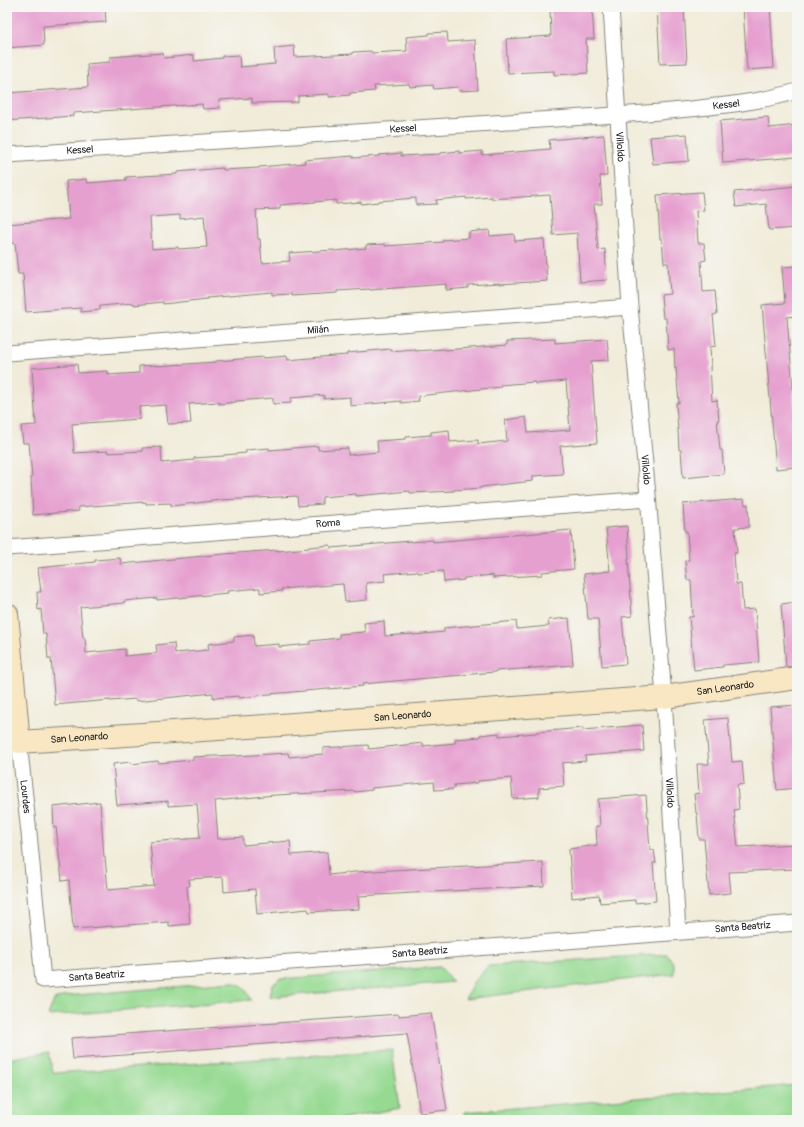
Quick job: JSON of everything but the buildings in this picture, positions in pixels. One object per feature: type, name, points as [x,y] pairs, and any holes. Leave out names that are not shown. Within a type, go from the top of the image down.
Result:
[{"type":"street","name":"Villoldo","points":[[612,7],[630,307],[648,499],[664,698],[678,932]]},
{"type":"street","name":"Kessel","points":[[7,155],[619,115],[668,111],[778,97],[797,91]]},
{"type":"street","name":"Milán","points":[[7,353],[630,307]]},
{"type":"street","name":"Roma","points":[[7,548],[648,499]]},
{"type":"street","name":"Lourdes","points":[[7,614],[13,743],[30,833],[43,980]]},
{"type":"street","name":"San Leonardo","points":[[13,743],[664,698],[797,678]]},
{"type":"street","name":"Santa Beatriz","points":[[43,980],[797,923]]},
{"type":"green space","points":[[667,954],[674,964],[674,974],[465,999],[474,981],[488,966]]},
{"type":"green space","points":[[440,967],[453,982],[270,997],[272,986],[279,979]]},
{"type":"green space","points":[[232,982],[244,988],[251,1000],[48,1016],[54,1000],[65,996]]},
{"type":"green space","points":[[392,1050],[400,1108],[334,1120],[7,1120],[7,1059],[49,1052],[53,1073]]},
{"type":"green space","points":[[797,1085],[797,1120],[464,1120],[464,1112]]}]
